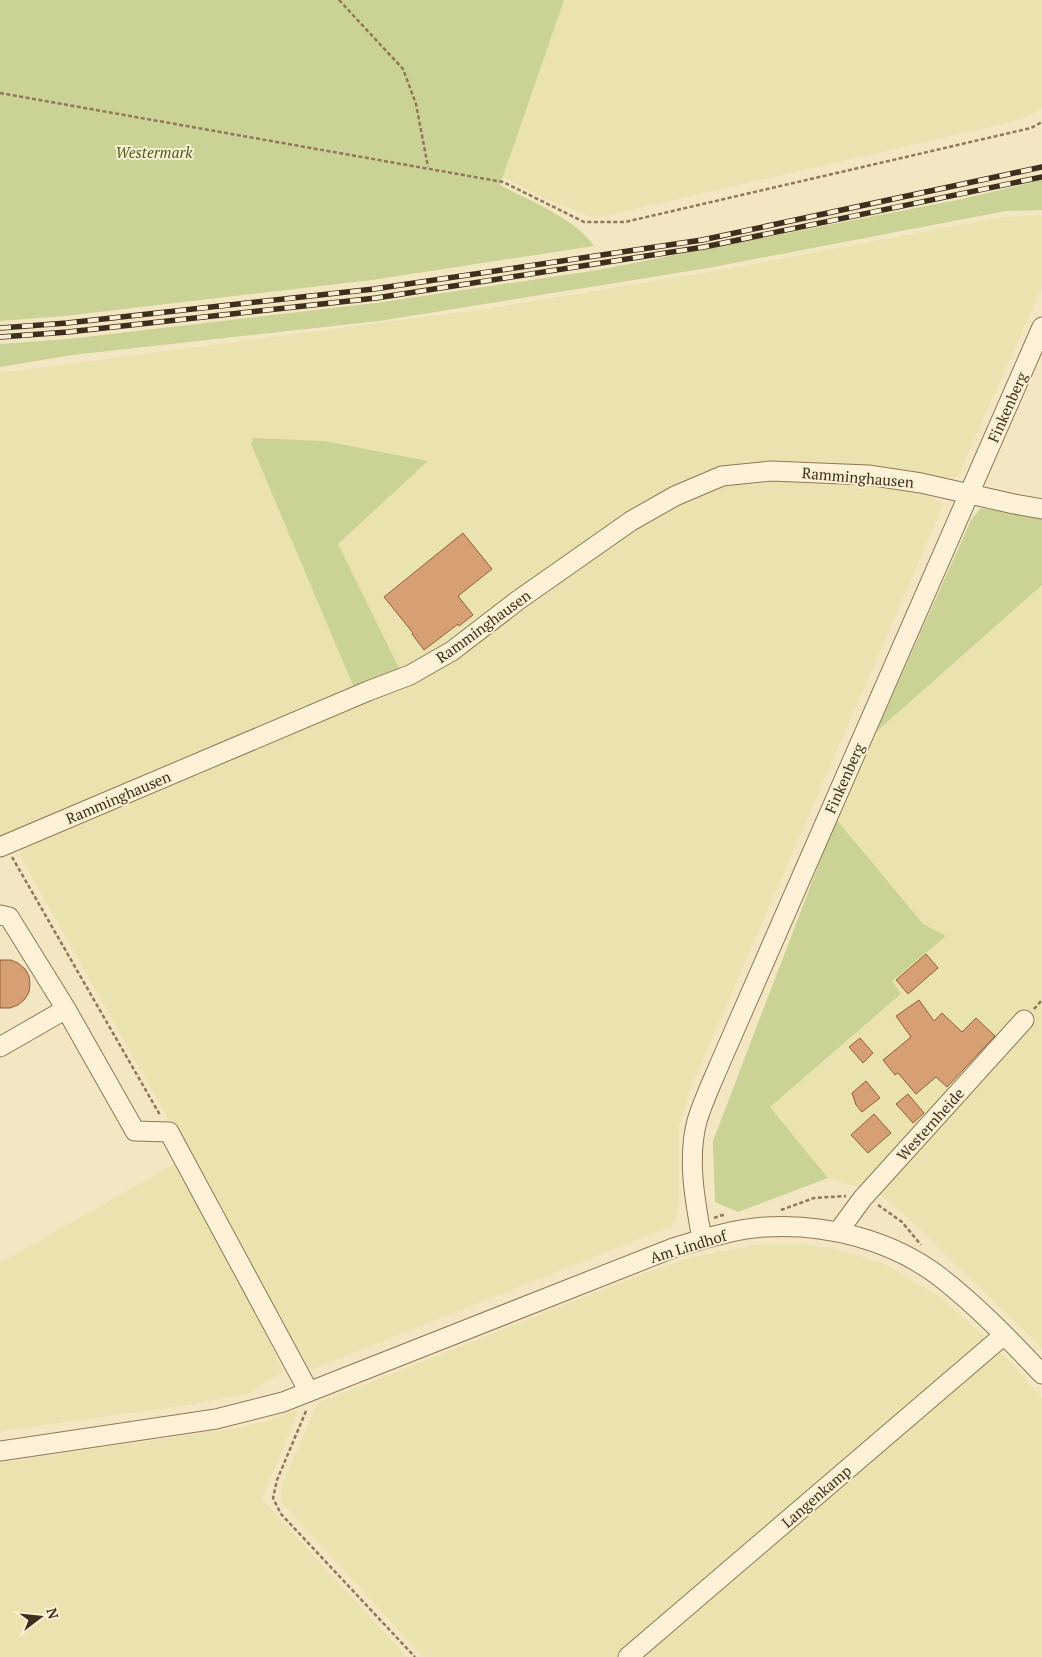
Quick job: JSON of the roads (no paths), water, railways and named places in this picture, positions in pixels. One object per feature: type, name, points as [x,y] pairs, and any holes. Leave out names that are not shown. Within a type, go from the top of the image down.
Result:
[{"type":"street","name":"Finkenberg","points":[[702,1239],[693,1183],[693,1150],[697,1122],[729,1042],[1042,327]]},
{"type":"street","name":"Ramminghausen","points":[[3,846],[368,691],[410,675],[452,651],[517,601],[631,521],[675,496],[722,476],[771,470],[868,475],[920,483],[1042,509]]},
{"type":"street","points":[[0,915],[8,917],[66,1009],[136,1131],[169,1132],[309,1392]]},
{"type":"street","points":[[0,1047],[66,1009]]},
{"type":"street","name":"Westernheide","points":[[838,1232],[862,1199],[1024,1020]]},
{"type":"street","name":"Am Lindhof","points":[[0,1451],[216,1419],[283,1402],[626,1266],[702,1239],[766,1227],[799,1227],[838,1232],[865,1239],[915,1261],[939,1276],[1004,1335],[1042,1374]]},
{"type":"street","name":"Langenkamp","points":[[628,1657],[1004,1335]]},
{"type":"railway","points":[[0,328],[67,323],[374,289],[702,240],[1042,167]]},
{"type":"railway","points":[[0,337],[68,332],[376,298],[704,247],[1042,177]]},
{"type":"park label","name":"Westermark","points":[[154,152]]}]
